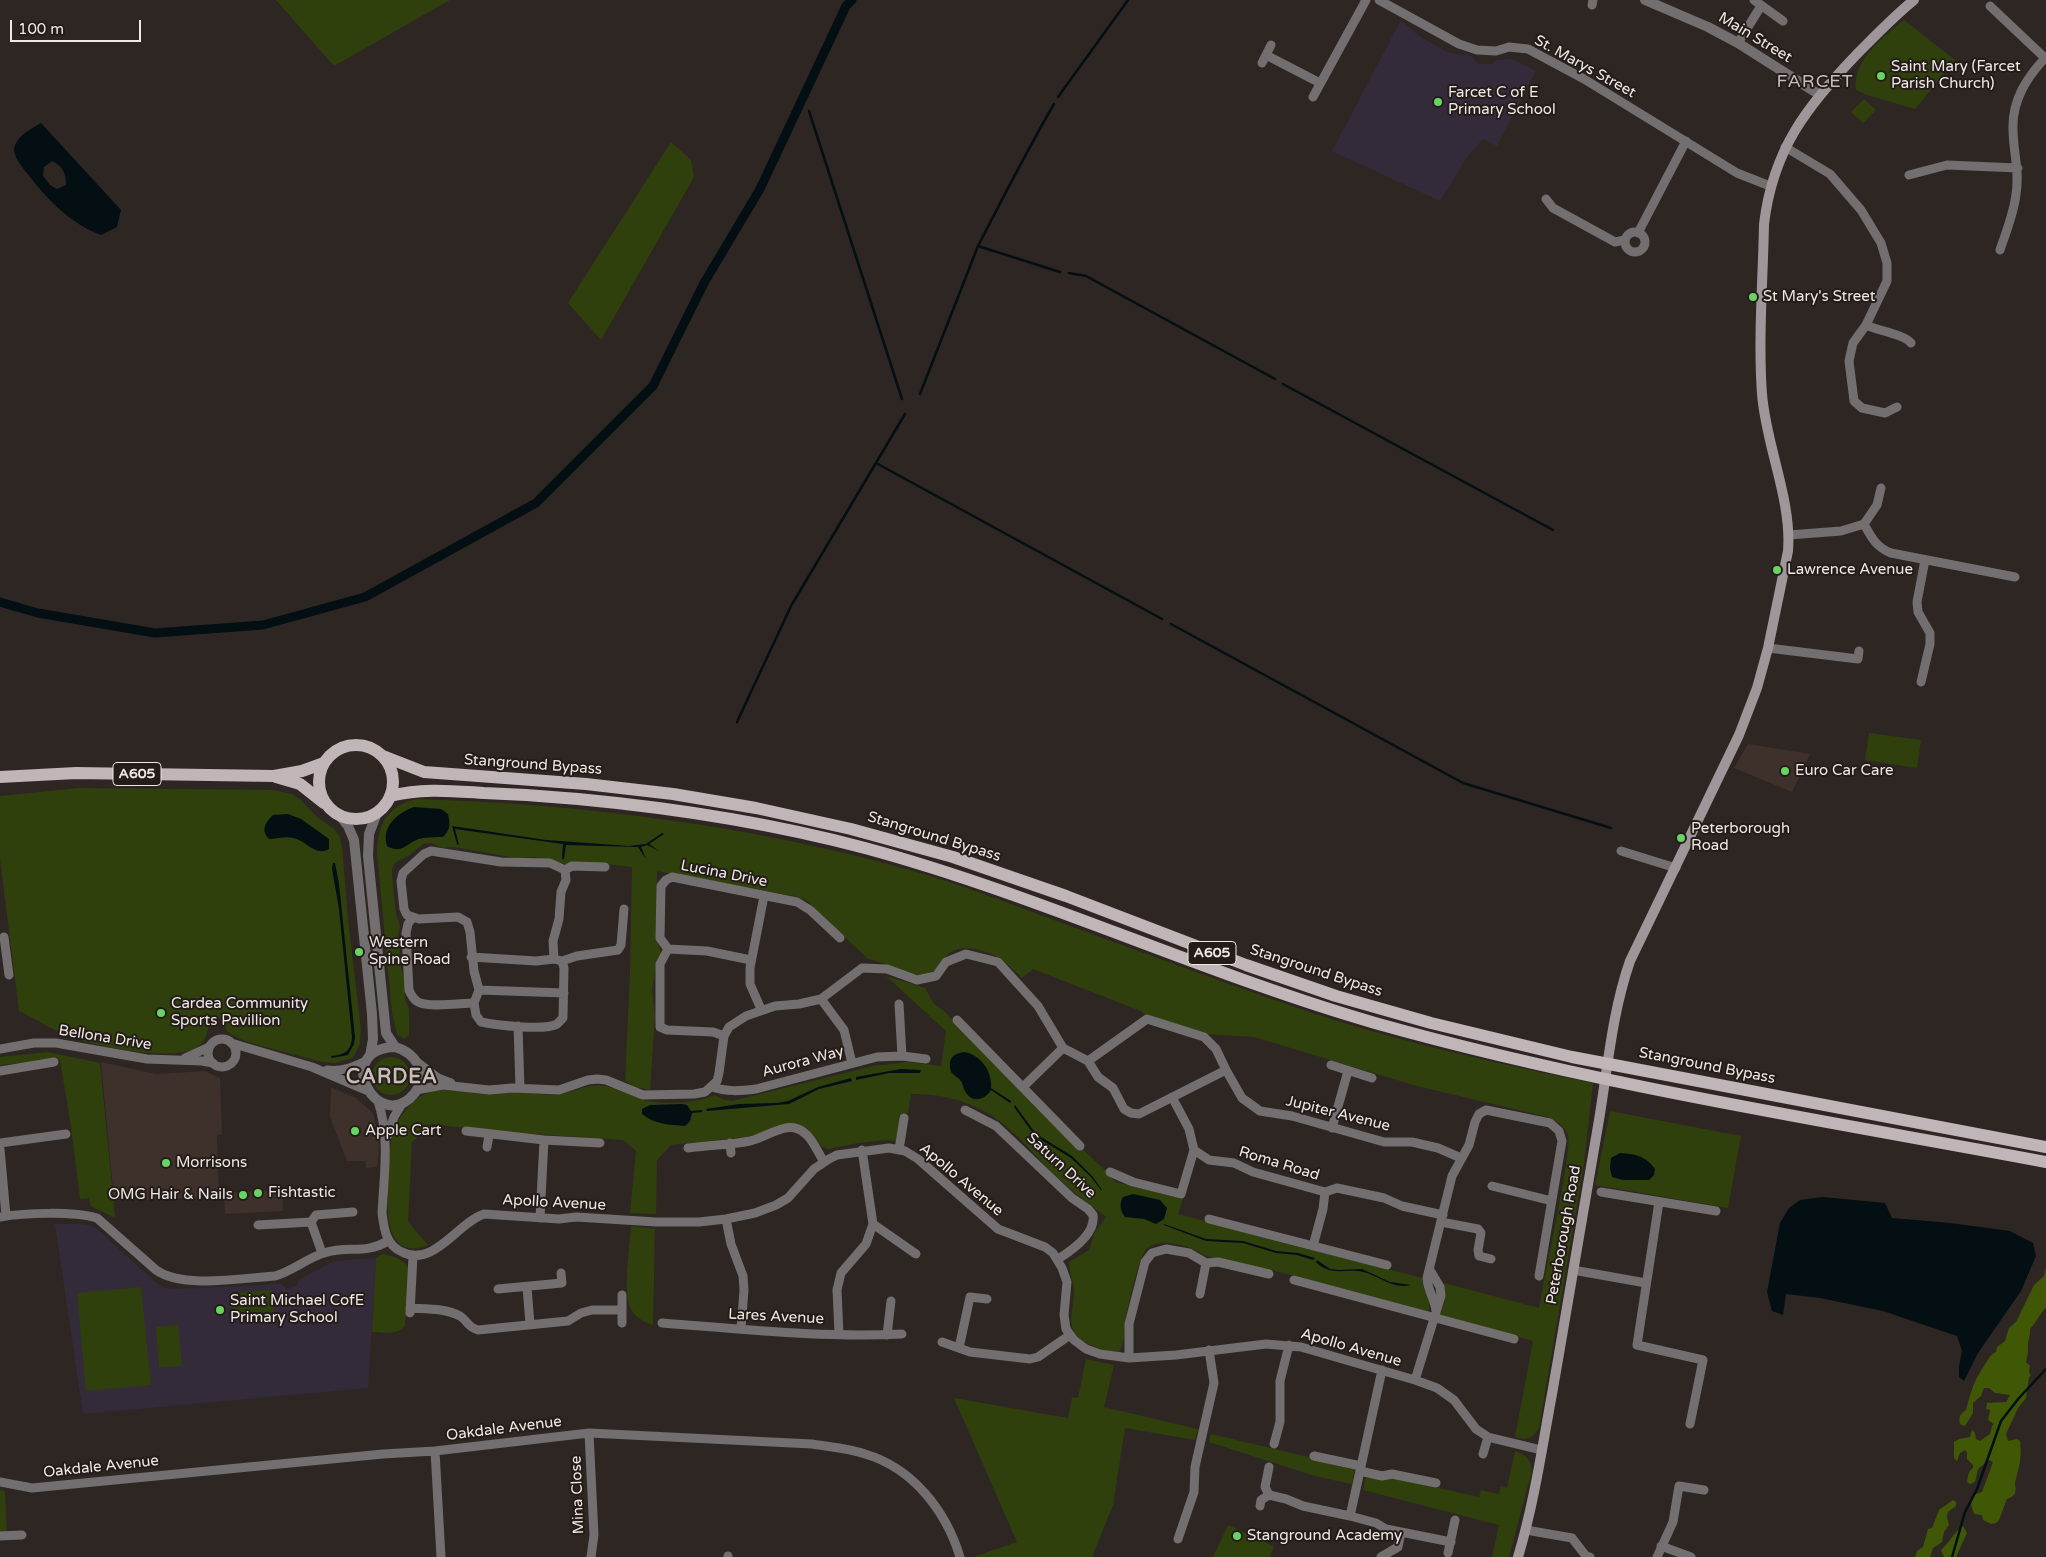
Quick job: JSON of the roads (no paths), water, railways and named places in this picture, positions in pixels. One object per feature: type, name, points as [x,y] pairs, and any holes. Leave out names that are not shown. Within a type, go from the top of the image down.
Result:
[{"type":"main road","name":"Peterborough Road","points":[[1518,1557],[1526,1530],[1542,1450],[1602,1104],[1618,1000],[1630,961],[1739,735],[1757,688],[1768,648],[1788,551],[1789,535],[1785,505],[1770,446],[1762,395],[1764,224],[1770,186],[1793,132],[1820,95],[1898,12],[1914,0]]},
{"type":"main road","points":[[352,745],[368,747],[383,756],[389,765],[393,786],[387,802],[377,813],[359,819],[340,816],[326,804],[320,794],[318,784],[319,773],[324,763],[336,751],[352,745]]},
{"type":"main road","name":"Stanground Bypass","points":[[383,756],[424,772],[586,784],[673,794],[756,808],[851,828],[953,857],[1066,896],[1254,968],[1336,996],[1431,1023],[1572,1057],[2046,1147]]},
{"type":"main road","name":"A605","points":[[0,777],[76,773],[274,776],[302,771],[324,763]]},
{"type":"main road","name":"A605","points":[[274,776],[300,784],[326,804]]},
{"type":"main road","name":"Stanground Bypass","points":[[390,796],[422,790],[541,795],[628,804],[800,832],[867,848],[954,875],[1048,907],[1306,1002],[1427,1037],[1585,1075],[2046,1162]]},
{"type":"street","points":[[1314,96],[1366,0]]},
{"type":"street","name":"St. Marys Street","points":[[1379,0],[1459,44],[1478,50],[1496,51],[1509,47],[1528,49],[1584,80],[1737,173],[1770,186]]},
{"type":"street","name":"Main Street","points":[[1648,0],[1708,27],[1738,43],[1820,95]]},
{"type":"street","points":[[1738,43],[1758,3],[1783,21]]},
{"type":"street","points":[[1991,12],[2046,58],[2030,74],[2022,86],[2016,110],[2012,128],[2018,168],[2016,195],[2000,250]]},
{"type":"street","points":[[1271,45],[1264,59],[1320,83]]},
{"type":"street","points":[[1638,233],[1686,141]]},
{"type":"street","points":[[1785,147],[1830,174],[1862,210],[1891,263],[1887,281],[1866,325],[1852,343],[1849,361],[1854,401],[1862,408],[1885,413],[1897,407]]},
{"type":"street","points":[[1711,158],[1716,148]]},
{"type":"street","points":[[1909,176],[1947,166],[2018,168]]},
{"type":"street","points":[[1546,200],[1553,208],[1615,242],[1625,240]]},
{"type":"street","points":[[1638,233],[1644,240],[1644,246],[1639,251],[1630,251],[1626,246],[1625,240],[1629,234],[1638,233]]},
{"type":"street","points":[[1866,325],[1878,331],[1907,338],[1911,343]]},
{"type":"street","points":[[1789,535],[1841,531],[1864,524],[1877,505],[1881,488]]},
{"type":"street","points":[[1864,524],[1874,542],[1882,550],[2015,577]]},
{"type":"street","points":[[1921,682],[1930,644],[1930,633],[1918,612],[1917,602],[1925,560]]},
{"type":"street","points":[[1768,648],[1858,659],[1859,650]]},
{"type":"street","points":[[377,813],[369,834],[368,856],[386,1033],[395,1047]]},
{"type":"street","points":[[340,816],[348,826],[354,840],[372,1014],[373,1039],[363,1070],[363,1080],[366,1090],[378,1100],[388,1104],[403,1102]]},
{"type":"street","points":[[431,851],[501,862],[550,863],[565,870],[566,880],[561,892],[559,919],[553,941],[558,960],[564,968],[563,1018],[556,1025],[546,1027],[481,1022],[476,1015],[474,1003],[479,990],[467,922],[458,917],[419,919],[407,915],[404,909],[401,881],[403,873],[424,854],[431,851]]},
{"type":"street","points":[[1621,851],[1676,868]]},
{"type":"street","points":[[565,870],[572,866],[605,867]]},
{"type":"street","name":"Lucina Drive","points":[[668,949],[660,938],[661,886],[672,877],[797,902],[810,910],[840,938]]},
{"type":"street","points":[[761,1009],[750,984],[751,960],[764,896]]},
{"type":"street","points":[[472,956],[536,961],[558,960],[618,950],[621,945],[624,909]]},
{"type":"street","points":[[413,917],[408,924],[406,933],[409,990],[413,998],[420,1003],[430,1004],[474,1003]]},
{"type":"street","points":[[4,937],[3,959],[9,975]]},
{"type":"street","points":[[724,1036],[713,1032],[667,1030],[660,1027],[660,964],[668,949],[707,951],[751,960]]},
{"type":"street","points":[[416,1090],[435,1085],[489,1090],[520,1088],[559,1090],[588,1080],[597,1079],[606,1080],[643,1095],[657,1096],[705,1092],[712,1087],[719,1073],[724,1036],[729,1027],[736,1022],[761,1009],[808,1003],[821,999],[862,968],[887,969],[917,980],[936,976],[946,962],[966,954],[998,962],[1038,1006],[1063,1048],[1088,1061],[1098,1076],[1113,1088],[1124,1109],[1131,1113],[1139,1114],[1226,1070]]},
{"type":"street","points":[[479,990],[564,993]]},
{"type":"street","points":[[821,999],[844,1030],[852,1063]]},
{"type":"street","points":[[899,1004],[902,1056]]},
{"type":"street","name":"Jupiter Avenue","points":[[1088,1061],[1147,1019],[1204,1037],[1216,1049],[1242,1098],[1260,1111],[1292,1116],[1384,1142],[1412,1142],[1430,1146],[1461,1158]]},
{"type":"street","points":[[957,1020],[1080,1146]]},
{"type":"street","points":[[518,1026],[520,1088]]},
{"type":"street","name":"Bellona Drive","points":[[177,1060],[194,1055],[219,1039],[312,1067],[336,1071],[348,1069],[368,1059]]},
{"type":"street","name":"Bellona Drive","points":[[0,1049],[34,1043],[56,1042],[134,1058],[213,1063],[221,1066],[226,1066],[251,1052],[265,1054]]},
{"type":"street","points":[[231,1042],[235,1051],[234,1060]]},
{"type":"street","points":[[209,1047],[208,1056],[213,1063]]},
{"type":"street","points":[[368,1059],[377,1050],[386,1047],[404,1049],[438,1078],[458,1086]]},
{"type":"street","points":[[1023,1087],[1063,1048]]},
{"type":"street","name":"Aurora Way","points":[[712,1087],[724,1091],[756,1090],[877,1057],[902,1056],[926,1059]]},
{"type":"street","points":[[0,1071],[54,1062]]},
{"type":"street","points":[[386,1146],[391,1125],[403,1102],[416,1090],[421,1076],[417,1062]]},
{"type":"street","points":[[1332,1065],[1372,1078]]},
{"type":"street","name":"Bellona Drive","points":[[312,1067],[366,1090]]},
{"type":"street","points":[[1332,1128],[1348,1071]]},
{"type":"street","points":[[1110,1172],[1132,1182],[1181,1194],[1194,1150],[1189,1129],[1172,1097]]},
{"type":"street","points":[[378,1100],[385,1123],[386,1146],[382,1213],[388,1241],[397,1250],[413,1256],[410,1311],[450,1312],[463,1317],[470,1328],[478,1330],[568,1321],[581,1313],[592,1310],[622,1310]]},
{"type":"street","name":"Saturn Drive","points":[[965,1110],[983,1123],[1012,1139],[1072,1198],[1088,1209],[1093,1215],[1092,1225],[1080,1244],[1058,1259]]},
{"type":"street","points":[[1415,1380],[1435,1314],[1434,1296],[1427,1284],[1452,1176],[1469,1145],[1479,1114],[1486,1110],[1550,1123],[1558,1131],[1562,1141],[1539,1276]]},
{"type":"street","points":[[899,1150],[904,1118]]},
{"type":"street","points":[[688,1148],[750,1141],[789,1127],[804,1132],[824,1162]]},
{"type":"street","points":[[466,1131],[582,1146],[600,1143]]},
{"type":"street","points":[[0,1143],[66,1134]]},
{"type":"street","points":[[488,1147],[489,1135]]},
{"type":"street","points":[[540,1218],[544,1140]]},
{"type":"street","points":[[730,1143],[731,1153]]},
{"type":"street","points":[[0,1148],[3,1217],[71,1214],[97,1218],[165,1277],[177,1280],[275,1276],[288,1272],[322,1253],[343,1249],[373,1249],[388,1241]]},
{"type":"street","name":"Apollo Avenue","points":[[413,1256],[425,1254],[433,1250],[477,1216],[484,1214],[559,1219],[576,1217],[677,1222],[726,1219],[755,1213],[776,1206],[788,1198],[814,1170],[837,1155],[862,1150],[889,1148],[899,1150],[918,1159],[998,1229],[1045,1247],[1058,1259]]},
{"type":"street","points":[[839,1334],[838,1290],[841,1273],[866,1244],[872,1224],[862,1150]]},
{"type":"street","name":"Roma Road","points":[[1194,1150],[1209,1160],[1234,1163],[1253,1172],[1325,1192],[1337,1188],[1384,1198],[1402,1206],[1478,1229],[1481,1233],[1478,1250],[1479,1256],[1491,1259]]},
{"type":"street","points":[[1492,1186],[1552,1201]]},
{"type":"street","points":[[1313,1246],[1323,1209],[1325,1192]]},
{"type":"street","points":[[1601,1192],[1716,1211]]},
{"type":"street","points":[[1659,1202],[1637,1345],[1703,1360],[1690,1424]]},
{"type":"street","points":[[258,1225],[310,1222],[316,1215],[353,1212]]},
{"type":"street","points":[[726,1219],[731,1244],[743,1276],[744,1290],[741,1329]]},
{"type":"street","points":[[1209,1219],[1387,1265]]},
{"type":"street","points":[[310,1222],[322,1253]]},
{"type":"street","points":[[872,1224],[916,1254]]},
{"type":"street","points":[[1129,1358],[1129,1324],[1145,1262],[1152,1253],[1166,1249],[1188,1253],[1206,1263],[1218,1262],[1269,1274]]},
{"type":"street","points":[[942,1342],[970,1352],[1030,1359],[1038,1357],[1070,1336],[1064,1315],[1067,1282],[1058,1259]]},
{"type":"street","points":[[1200,1294],[1206,1263]]},
{"type":"street","points":[[1573,1270],[1646,1283]]},
{"type":"street","points":[[498,1289],[562,1283],[561,1273]]},
{"type":"street","points":[[1294,1280],[1354,1300],[1435,1314],[1514,1339]]},
{"type":"street","points":[[527,1287],[530,1324]]},
{"type":"street","points":[[622,1295],[622,1323]]},
{"type":"street","points":[[959,1348],[970,1297],[987,1299]]},
{"type":"street","points":[[887,1335],[891,1301]]},
{"type":"street","name":"Lares Avenue","points":[[662,1323],[839,1334],[902,1334]]},
{"type":"street","name":"Apollo Avenue","points":[[1070,1336],[1086,1349],[1100,1354],[1129,1358],[1176,1355],[1266,1344],[1289,1345],[1382,1370],[1437,1388],[1454,1400],[1476,1429],[1488,1437],[1542,1450]]},
{"type":"street","points":[[1274,1444],[1280,1422],[1280,1381],[1289,1345]]},
{"type":"street","points":[[1178,1539],[1194,1492],[1195,1467],[1214,1383],[1209,1350]]},
{"type":"street","points":[[1350,1516],[1382,1370]]},
{"type":"street","name":"Oakdale Avenue","points":[[0,1482],[32,1488],[435,1450],[589,1433],[812,1444],[842,1448],[866,1454],[892,1465],[917,1485],[937,1506],[954,1536],[960,1557]]},
{"type":"street","name":"Mina Close","points":[[589,1433],[594,1535],[591,1557]]},
{"type":"street","points":[[1482,1454],[1488,1437]]},
{"type":"street","points":[[435,1450],[441,1557]]},
{"type":"street","points":[[1314,1456],[1382,1476],[1392,1474],[1436,1483]]},
{"type":"street","points":[[1268,1467],[1264,1487],[1268,1495]]},
{"type":"street","points":[[1657,1557],[1673,1522],[1679,1486],[1704,1490]]},
{"type":"street","points":[[1260,1506],[1261,1500],[1268,1495],[1286,1499],[1303,1506],[1350,1516],[1401,1532],[1451,1542]]},
{"type":"street","points":[[1448,1553],[1455,1520]]},
{"type":"street","points":[[1526,1530],[1572,1538],[1586,1556],[1590,1557]]},
{"type":"street","points":[[1381,1557],[1398,1547],[1401,1532]]},
{"type":"street","points":[[0,1536],[22,1535]]},
{"type":"street","points":[[1661,1546],[1691,1557]]},
{"type":"waterway","points":[[0,602],[38,613],[155,633],[263,625],[365,597],[536,503],[653,386],[704,283],[760,189],[846,6],[852,0]]},
{"type":"waterway","points":[[1058,97],[1128,0]]},
{"type":"waterway","points":[[978,246],[1054,104]]},
{"type":"waterway","points":[[809,111],[902,399]]},
{"type":"waterway","points":[[920,394],[978,246],[1060,272]]},
{"type":"waterway","points":[[1069,273],[1086,276],[1275,379]]},
{"type":"waterway","points":[[1283,384],[1553,530]]},
{"type":"waterway","points":[[737,722],[791,606],[905,414]]},
{"type":"waterway","points":[[876,463],[1162,619]]},
{"type":"waterway","points":[[1171,624],[1463,783],[1611,828]]},
{"type":"waterway","points":[[1952,1557],[1965,1512],[1977,1489],[2001,1421],[2046,1369]]},
{"type":"place","name":"Saint Mary (Farcet Parish Church)","points":[[1881,76]]},
{"type":"place","name":"Farcet C of E Primary School","points":[[1438,102]]},
{"type":"place","name":"St Mary's Street","points":[[1753,297]]},
{"type":"place","name":"Lawrence Avenue","points":[[1777,570]]},
{"type":"place","name":"Euro Car Care","points":[[1785,771]]},
{"type":"place","name":"Peterborough Road","points":[[1681,838]]},
{"type":"place","name":"Western Spine Road","points":[[359,952]]},
{"type":"place","name":"Cardea Community Sports Pavillion","points":[[161,1013]]},
{"type":"place","name":"Apple Cart","points":[[355,1131]]},
{"type":"place","name":"Morrisons","points":[[166,1163]]},
{"type":"place","name":"Fishtastic","points":[[258,1193]]},
{"type":"place","name":"OMG Hair & Nails","points":[[243,1195]]},
{"type":"place","name":"Saint Michael CofE Primary School","points":[[220,1310]]},
{"type":"place","name":"Stanground Academy","points":[[1237,1536]]},
{"type":"district","name":"FARCET","points":[[1815,82]]},
{"type":"district","name":"CARDEA","points":[[392,1078]]}]
